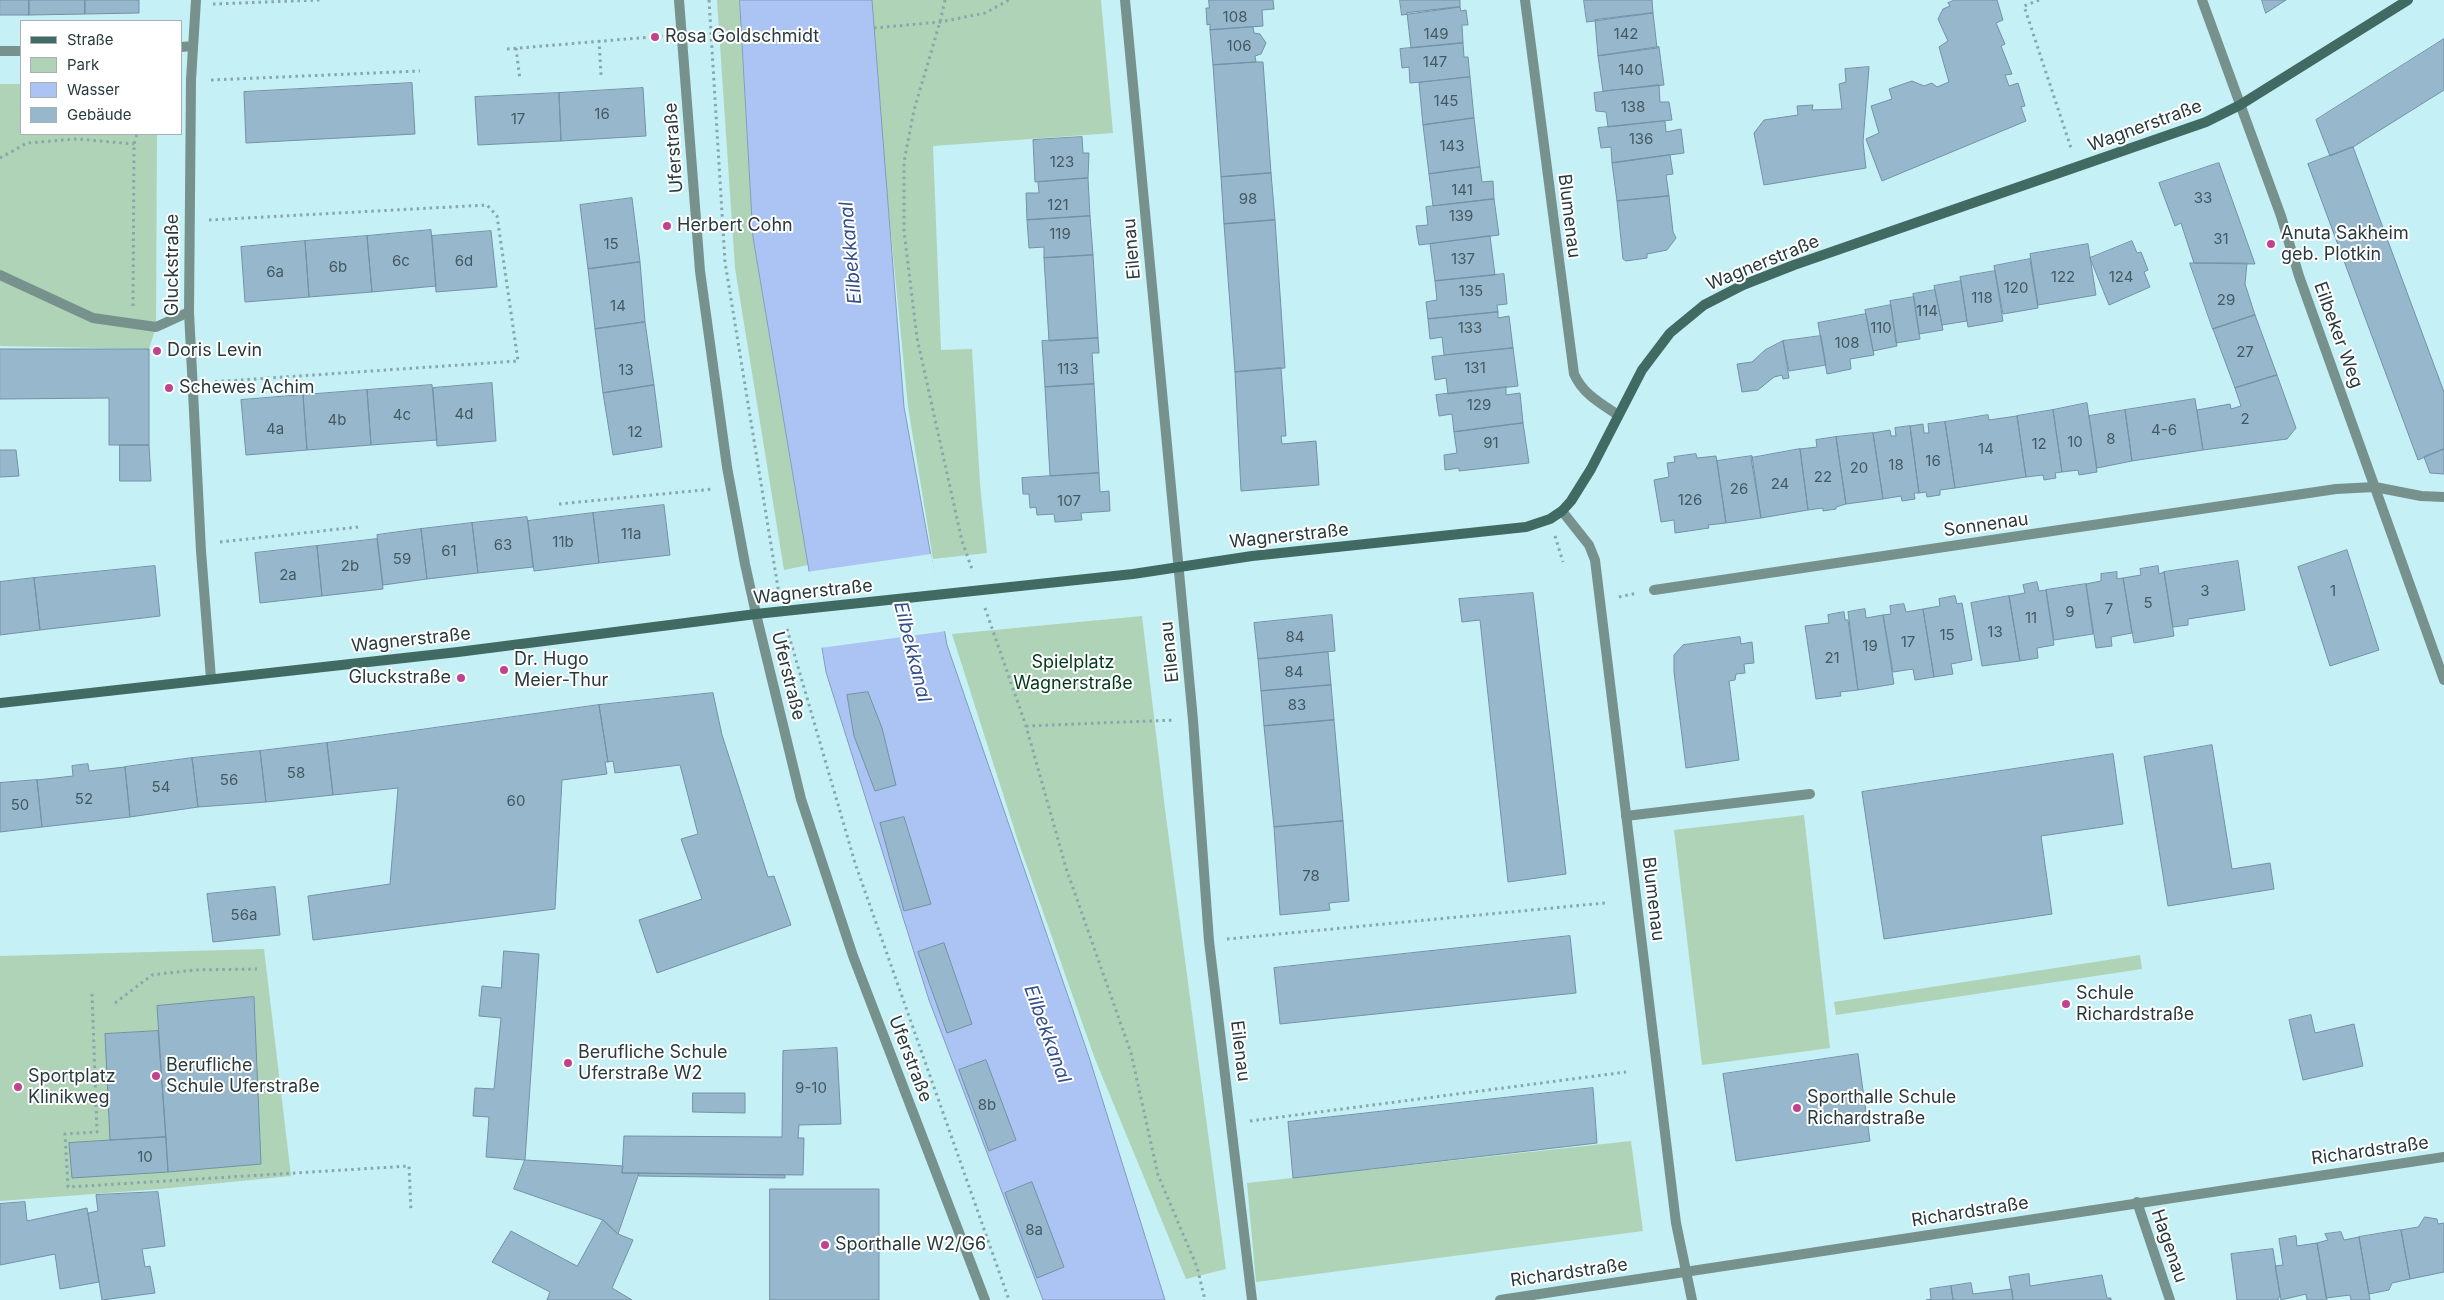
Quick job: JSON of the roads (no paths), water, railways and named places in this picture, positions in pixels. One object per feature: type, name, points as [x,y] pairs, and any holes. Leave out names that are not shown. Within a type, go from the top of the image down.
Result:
[{"type":"main road","name":"Wagnerstraße","points":[[0,703],[458,652],[756,614],[1117,575],[1252,556],[1526,527],[1550,519],[1562,511],[1584,481],[1642,370],[1670,334],[1704,305],[1743,285],[1794,265],[2199,125],[2240,105],[2408,0]]},
{"type":"street","name":"Uferstraße","points":[[679,0],[700,271],[731,487],[756,614],[801,799],[847,938],[985,1300]]},
{"type":"street","name":"Eilenau","points":[[1125,0],[1193,720],[1209,941],[1233,1124],[1252,1300]]},
{"type":"street","name":"Blumenau","points":[[1525,0],[1574,374],[1578,383],[1595,400],[1618,415]]},
{"type":"street","name":"Eilbeker Weg","points":[[2202,0],[2444,680]]},
{"type":"street","name":"Gluckstraße","points":[[196,2],[191,80],[189,312],[201,544],[211,678]]},
{"type":"street","points":[[182,47],[193,46]]},
{"type":"street","points":[[0,52],[20,51]]},
{"type":"street","points":[[0,275],[93,318],[156,327],[189,312]]},
{"type":"street","name":"Sonnenau","points":[[1654,590],[2336,489],[2376,487],[2421,496],[2444,497]]},
{"type":"street","name":"Blumenau","points":[[1562,511],[1589,545],[1594,560],[1601,600],[1676,1223],[1692,1300]]},
{"type":"street","points":[[1626,816],[1810,794]]},
{"type":"street","name":"Richardstraße","points":[[1500,1300],[2444,1157]]},
{"type":"street","name":"Hagenau","points":[[2137,1202],[2170,1300]]},
{"type":"water","name":"Eilbekkanal","points":[[740,0],[872,0],[904,407],[947,645],[1089,1057],[1165,1300],[1043,1300],[929,1000],[826,672],[753,237]]},
{"type":"place","name":"Rosa Goldschmidt","points":[[655,37]]},
{"type":"place","name":"Herbert Cohn","points":[[667,226]]},
{"type":"place","name":"Anuta Sakheim geb. Plotkin","points":[[2271,244]]},
{"type":"place","name":"Doris Levin","points":[[157,351]]},
{"type":"place","name":"Schewes Achim","points":[[169,388]]},
{"type":"place","name":"Dr. Hugo Meier-Thur","points":[[504,670]]},
{"type":"place","name":"Gluckstraße","points":[[461,678]]},
{"type":"place","name":"Schule Richardstraße","points":[[2066,1004]]},
{"type":"place","name":"Berufliche Schule Uferstraße W2","points":[[568,1063]]},
{"type":"place","name":"Berufliche Schule Uferstraße","points":[[156,1076]]},
{"type":"place","name":"Sportplatz Klinikweg","points":[[18,1087]]},
{"type":"place","name":"Sporthalle Schule Richardstraße","points":[[1797,1108]]},
{"type":"place","name":"Sporthalle W2/G6","points":[[825,1245]]},
{"type":"park label","name":"Spielplatz Wagnerstraße","points":[[1073,673]]}]
